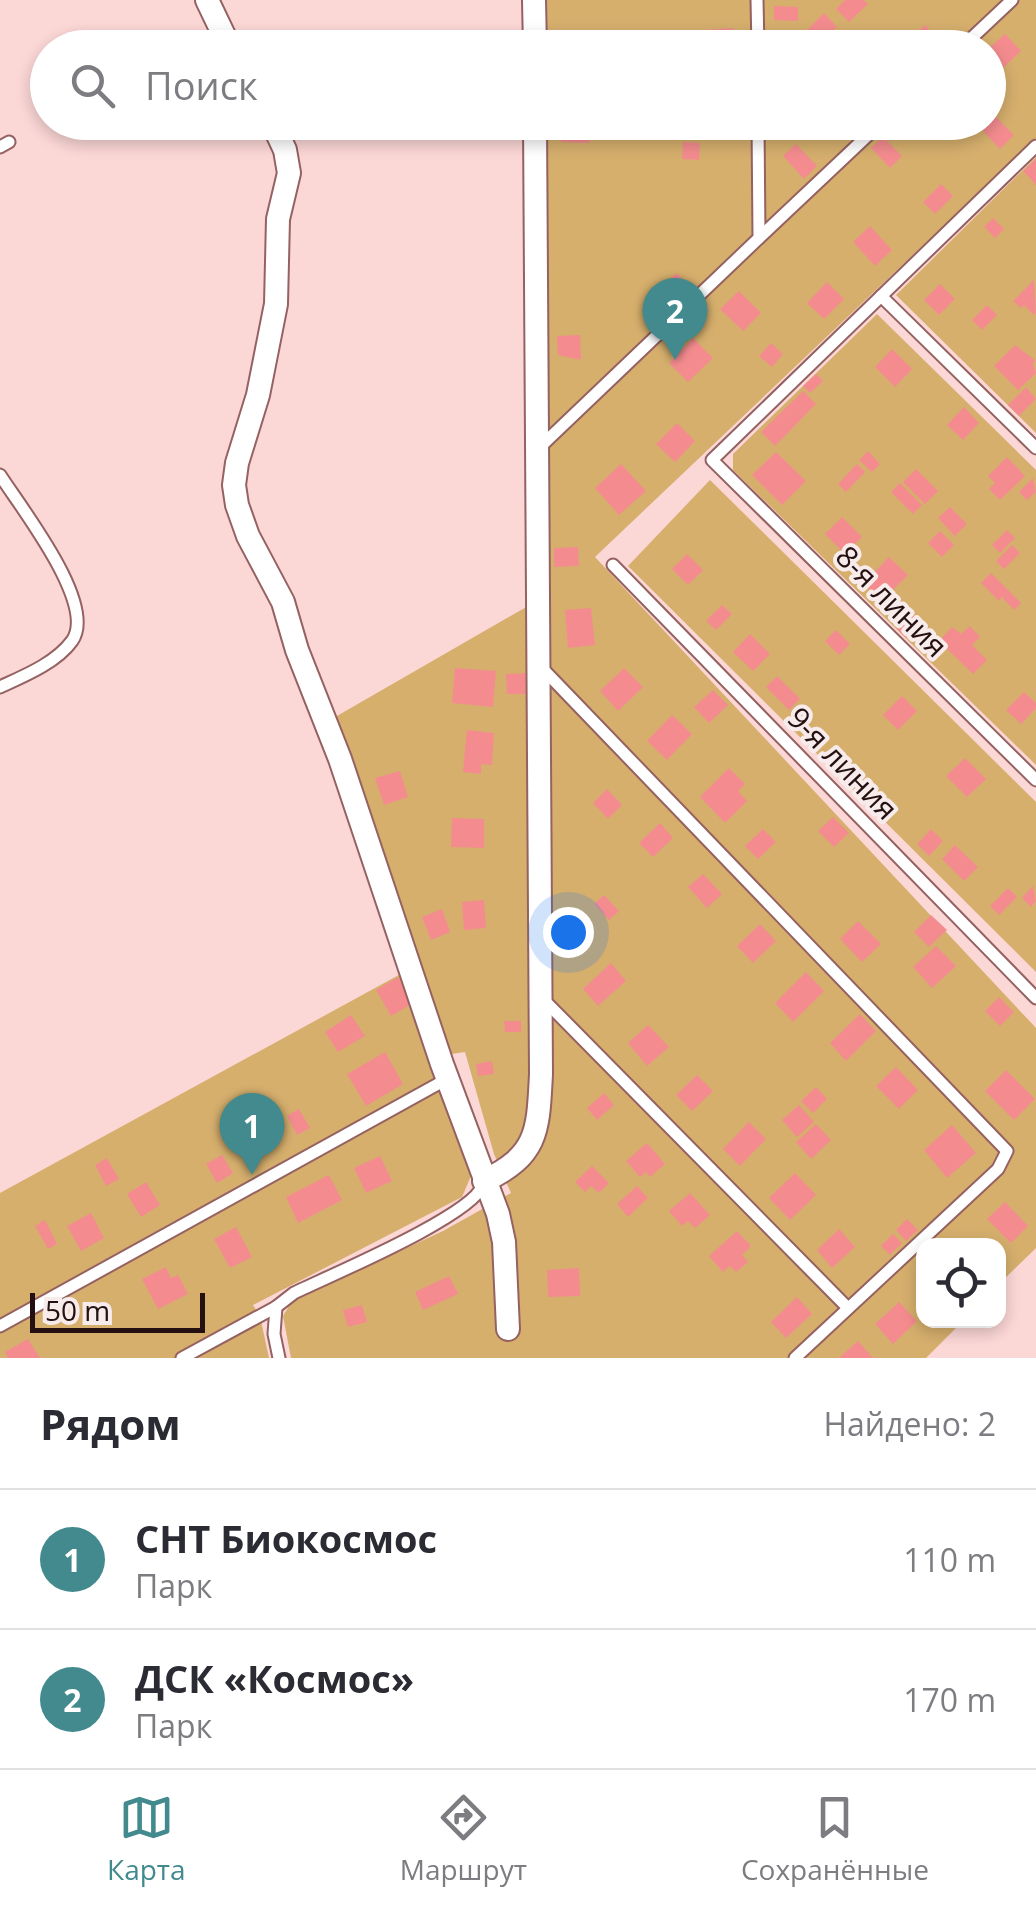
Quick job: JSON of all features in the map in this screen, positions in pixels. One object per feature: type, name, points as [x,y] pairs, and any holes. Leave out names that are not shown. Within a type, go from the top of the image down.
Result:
[{"type":"street","points":[[207,0],[221,30]]},
{"type":"street","points":[[534,0],[535,30]]},
{"type":"street","points":[[280,140],[289,173],[278,219],[276,304],[258,396],[237,462],[237,505],[248,536],[283,602],[296,650],[340,760],[498,1214],[504,1242],[508,1329]]},
{"type":"street","points":[[484,1180],[509,1169],[530,1147],[540,1108],[536,140]]},
{"type":"lane","points":[[757,0],[758,30]]},
{"type":"lane","points":[[981,30],[1012,0]]},
{"type":"lane","points":[[758,140],[759,238]]},
{"type":"lane","points":[[539,448],[863,140]]},
{"type":"lane","points":[[1036,146],[881,296],[1036,448]]},
{"type":"lane","name":"8-я линия","points":[[881,296],[712,460],[1036,780]]},
{"type":"lane","points":[[0,476],[68,583],[79,619],[74,638],[61,652],[0,688]]},
{"type":"lane","name":"9-я линия","points":[[613,565],[1036,998]]},
{"type":"lane","points":[[541,667],[1007,1151],[998,1170],[794,1358]]},
{"type":"lane","points":[[542,998],[847,1307]]},
{"type":"lane","points":[[0,1326],[448,1078]]},
{"type":"lane","points":[[182,1358],[276,1307],[294,1293],[447,1218],[479,1196],[484,1180]]},
{"type":"lane","points":[[276,1307],[274,1334],[278,1358]]},
{"type":"shaded area","points":[[542,0],[1036,0],[1036,138],[595,557],[1036,1028],[1036,1248],[1006,1277],[1006,1238],[916,1238],[916,1328],[956,1328],[926,1358],[291,1358],[283,1316],[292,1301],[443,1231],[511,1193],[494,1154],[465,1052],[451,1054],[330,720],[528,606],[542,140],[1006,140],[1006,30],[542,30]]},
{"type":"shaded area","points":[[1036,157],[1036,433],[896,295]]},
{"type":"shaded area","points":[[877,314],[1036,470],[1036,765],[733,470],[733,454]]},
{"type":"shaded area","points":[[710,480],[1036,802],[1036,972],[628,566]]},
{"type":"shaded area","points":[[408,970],[479,1157],[462,1197],[253,1305],[260,1316],[269,1358],[0,1358],[0,1193]]},
{"type":"building","points":[[845,0],[864,0],[868,4],[849,22],[836,9]]},
{"type":"building","points":[[774,6],[798,7],[798,21],[774,20]]},
{"type":"building","points":[[824,13],[837,27],[834,30],[807,30]]},
{"type":"building","points":[[1006,35],[1021,51],[1006,65]]},
{"type":"building","points":[[1006,127],[1014,135],[1000,149],[991,140],[1006,140]]},
{"type":"building","points":[[561,140],[589,140],[589,143]]},
{"type":"building","points":[[886,140],[902,156],[890,168],[871,148]]},
{"type":"building","points":[[683,142],[700,143],[699,160],[682,159]]},
{"type":"building","points":[[796,144],[817,166],[804,179],[783,156]]},
{"type":"building","points":[[1036,159],[1036,185],[1023,171]]},
{"type":"building","points":[[941,184],[953,196],[935,214],[923,202]]},
{"type":"building","points":[[993,218],[1004,229],[995,238],[984,227]]},
{"type":"building","points":[[870,226],[892,250],[875,266],[853,242]]},
{"type":"building","points":[[677,273],[691,289],[668,309],[658,298],[664,293],[659,288]]},
{"type":"building","points":[[1034,280],[1036,313],[1034,315],[1013,301]]},
{"type":"building","points":[[827,282],[844,299],[824,319],[807,303]]},
{"type":"building","points":[[940,284],[955,299],[939,315],[924,300]]},
{"type":"building","points":[[739,291],[761,313],[743,331],[720,309]]},
{"type":"building","points":[[987,305],[997,315],[982,330],[972,320]]},
{"type":"building","points":[[580,335],[581,360],[558,355],[557,336]]},
{"type":"building","points":[[693,338],[713,358],[688,382],[669,363]]},
{"type":"building","points":[[771,343],[783,354],[772,367],[759,356]]},
{"type":"building","points":[[1015,345],[1036,361],[1036,373],[1018,390],[994,366]]},
{"type":"building","points":[[892,349],[912,369],[895,387],[875,367]]},
{"type":"building","points":[[816,374],[823,381],[810,393],[803,386]]},
{"type":"building","points":[[1026,387],[1036,399],[1019,416],[1008,405]]},
{"type":"building","points":[[803,391],[816,404],[775,446],[761,432]]},
{"type":"building","points":[[964,407],[979,423],[963,440],[947,425]]},
{"type":"building","points":[[677,423],[695,441],[675,462],[656,444]]},
{"type":"building","points":[[868,451],[880,464],[872,472],[859,460]]},
{"type":"building","points":[[776,452],[806,481],[782,505],[752,475]]},
{"type":"building","points":[[1007,457],[1025,476],[1000,500],[989,489],[995,483],[988,476]]},
{"type":"building","points":[[621,464],[646,491],[619,515],[595,488]]},
{"type":"building","points":[[857,464],[865,472],[846,492],[838,484]]},
{"type":"building","points":[[916,469],[938,491],[925,504],[903,482]]},
{"type":"building","points":[[1033,478],[1036,492],[1027,500],[1019,492]]},
{"type":"building","points":[[900,483],[922,505],[913,514],[891,492]]},
{"type":"building","points":[[950,507],[967,524],[955,536],[938,518]]},
{"type":"building","points":[[842,517],[862,537],[845,554],[825,534]]},
{"type":"building","points":[[1007,530],[1015,538],[1000,553],[992,545]]},
{"type":"building","points":[[940,531],[954,545],[942,557],[928,543]]},
{"type":"building","points":[[1012,545],[1020,553],[1004,569],[996,561]]},
{"type":"building","points":[[578,547],[579,566],[554,567],[554,548]]},
{"type":"building","points":[[687,554],[703,570],[688,585],[672,569]]},
{"type":"building","points":[[889,557],[908,575],[882,601],[864,583]]},
{"type":"building","points":[[991,573],[1021,603],[1014,610],[981,583]]},
{"type":"building","points":[[722,605],[732,614],[716,630],[706,621]]},
{"type":"building","points":[[591,608],[595,645],[568,648],[565,610]]},
{"type":"building","points":[[912,614],[921,623],[906,638],[897,629]]},
{"type":"building","points":[[970,626],[980,637],[972,645],[987,660],[973,674],[939,641],[952,627],[961,634]]},
{"type":"building","points":[[836,630],[850,644],[839,655],[825,641]]},
{"type":"building","points":[[750,634],[770,654],[753,671],[733,652]]},
{"type":"building","points":[[455,668],[496,671],[493,707],[452,703]]},
{"type":"building","points":[[624,668],[643,687],[618,711],[600,691]]},
{"type":"building","points":[[528,673],[528,694],[507,694],[506,674]]},
{"type":"building","points":[[777,676],[800,699],[789,710],[766,687]]},
{"type":"building","points":[[713,690],[728,705],[709,723],[694,707]]},
{"type":"building","points":[[1024,692],[1036,708],[1021,724],[1006,710]]},
{"type":"building","points":[[902,696],[917,711],[898,730],[883,715]]},
{"type":"building","points":[[672,715],[692,734],[667,760],[647,741]]},
{"type":"building","points":[[467,730],[494,733],[492,765],[481,764],[481,774],[463,772]]},
{"type":"building","points":[[965,758],[986,779],[967,797],[946,776]]},
{"type":"building","points":[[729,768],[745,784],[738,791],[747,801],[725,823],[700,797]]},
{"type":"building","points":[[400,771],[408,797],[384,805],[375,778]]},
{"type":"building","points":[[607,789],[622,805],[608,819],[593,803]]},
{"type":"building","points":[[833,817],[849,833],[834,847],[818,831]]},
{"type":"building","points":[[452,818],[484,819],[484,848],[451,847]]},
{"type":"building","points":[[660,823],[673,838],[653,857],[639,843]]},
{"type":"building","points":[[763,829],[776,842],[758,859],[745,846]]},
{"type":"building","points":[[931,829],[943,841],[929,856],[917,844]]},
{"type":"building","points":[[955,845],[978,867],[964,881],[942,859]]},
{"type":"building","points":[[703,874],[722,894],[707,908],[688,887]]},
{"type":"building","points":[[1033,886],[1036,901],[1031,907],[1022,898]]},
{"type":"building","points":[[1008,888],[1017,897],[999,915],[990,906]]},
{"type":"building","points":[[604,895],[619,911],[609,920],[594,904]]},
{"type":"building","points":[[484,900],[486,928],[464,930],[462,902]]},
{"type":"building","points":[[442,909],[450,932],[431,940],[422,917]]},
{"type":"building","points":[[931,915],[947,930],[929,947],[914,932]]},
{"type":"building","points":[[858,921],[881,944],[862,962],[840,939]]},
{"type":"building","points":[[760,924],[776,941],[753,963],[737,946]]},
{"type":"building","points":[[936,946],[956,966],[932,988],[913,967]]},
{"type":"building","points":[[611,963],[626,981],[598,1006],[583,989]]},
{"type":"building","points":[[806,972],[824,991],[793,1022],[775,1003]]},
{"type":"building","points":[[398,977],[413,1003],[391,1016],[376,990]]},
{"type":"building","points":[[999,997],[1014,1012],[1000,1026],[985,1011]]},
{"type":"building","points":[[860,1014],[876,1031],[846,1061],[830,1043]]},
{"type":"building","points":[[351,1015],[365,1036],[338,1052],[325,1032]]},
{"type":"building","points":[[504,1021],[521,1021],[521,1032],[505,1032]]},
{"type":"building","points":[[648,1025],[669,1047],[647,1066],[628,1043]]},
{"type":"building","points":[[385,1052],[403,1084],[366,1106],[347,1074]]},
{"type":"building","points":[[492,1061],[494,1074],[478,1076],[476,1064]]},
{"type":"building","points":[[896,1067],[918,1090],[899,1109],[876,1086]]},
{"type":"building","points":[[1006,1070],[1035,1099],[1014,1120],[985,1091]]},
{"type":"building","points":[[697,1075],[713,1091],[692,1111],[676,1095]]},
{"type":"building","points":[[816,1087],[827,1099],[813,1113],[801,1101]]},
{"type":"building","points":[[604,1093],[614,1105],[597,1120],[587,1108]]},
{"type":"building","points":[[799,1105],[814,1122],[797,1137],[782,1120]]},
{"type":"building","points":[[299,1109],[310,1128],[297,1135],[287,1116]]},
{"type":"building","points":[[749,1122],[766,1139],[740,1166],[723,1149]]},
{"type":"building","points":[[816,1124],[831,1140],[811,1159],[796,1142]]},
{"type":"building","points":[[952,1125],[976,1153],[947,1178],[924,1150]]},
{"type":"building","points":[[647,1143],[665,1164],[650,1177],[646,1172],[640,1177],[626,1161]]},
{"type":"building","points":[[222,1155],[233,1173],[217,1183],[206,1164]]},
{"type":"building","points":[[380,1156],[392,1181],[366,1193],[354,1168]]},
{"type":"building","points":[[107,1158],[119,1179],[106,1186],[95,1165]]},
{"type":"building","points":[[592,1166],[609,1183],[599,1193],[591,1186],[585,1192],[575,1182]]},
{"type":"building","points":[[795,1173],[816,1195],[790,1220],[769,1198]]},
{"type":"building","points":[[329,1175],[342,1200],[298,1223],[286,1197]]},
{"type":"building","points":[[146,1182],[160,1205],[141,1217],[127,1194]]},
{"type":"building","points":[[637,1186],[648,1198],[628,1217],[617,1204]]},
{"type":"building","points":[[690,1193],[710,1215],[695,1228],[688,1221],[682,1226],[669,1211]]},
{"type":"building","points":[[1005,1202],[1028,1226],[1011,1243],[987,1219]]},
{"type":"building","points":[[91,1213],[104,1238],[81,1251],[67,1226]]},
{"type":"building","points":[[907,1219],[918,1230],[906,1241],[896,1230]]},
{"type":"building","points":[[45,1220],[57,1244],[48,1249],[35,1226]]},
{"type":"building","points":[[236,1227],[252,1257],[230,1268],[214,1239]]},
{"type":"building","points":[[839,1229],[855,1247],[832,1268],[817,1250]]},
{"type":"building","points":[[737,1231],[751,1246],[742,1255],[748,1262],[736,1272],[730,1266],[723,1272],[709,1256]]},
{"type":"building","points":[[893,1234],[902,1243],[890,1255],[881,1246]]},
{"type":"building","points":[[166,1267],[171,1278],[178,1275],[188,1294],[158,1309],[142,1279]]},
{"type":"building","points":[[579,1268],[580,1296],[548,1297],[547,1270]]},
{"type":"building","points":[[449,1276],[458,1294],[423,1310],[415,1292]]},
{"type":"building","points":[[797,1297],[812,1314],[786,1338],[771,1322]]},
{"type":"building","points":[[899,1302],[916,1320],[893,1344],[875,1324]]},
{"type":"building","points":[[362,1305],[367,1322],[348,1327],[343,1310]]},
{"type":"building","points":[[28,1339],[40,1358],[8,1358],[5,1352]]},
{"type":"building","points":[[858,1341],[873,1358],[839,1358]]},
{"type":"place","name":"ДСК «Космос»","points":[[675,360]]},
{"type":"place","name":"СНТ Биокосмос","points":[[252,1175]]}]
